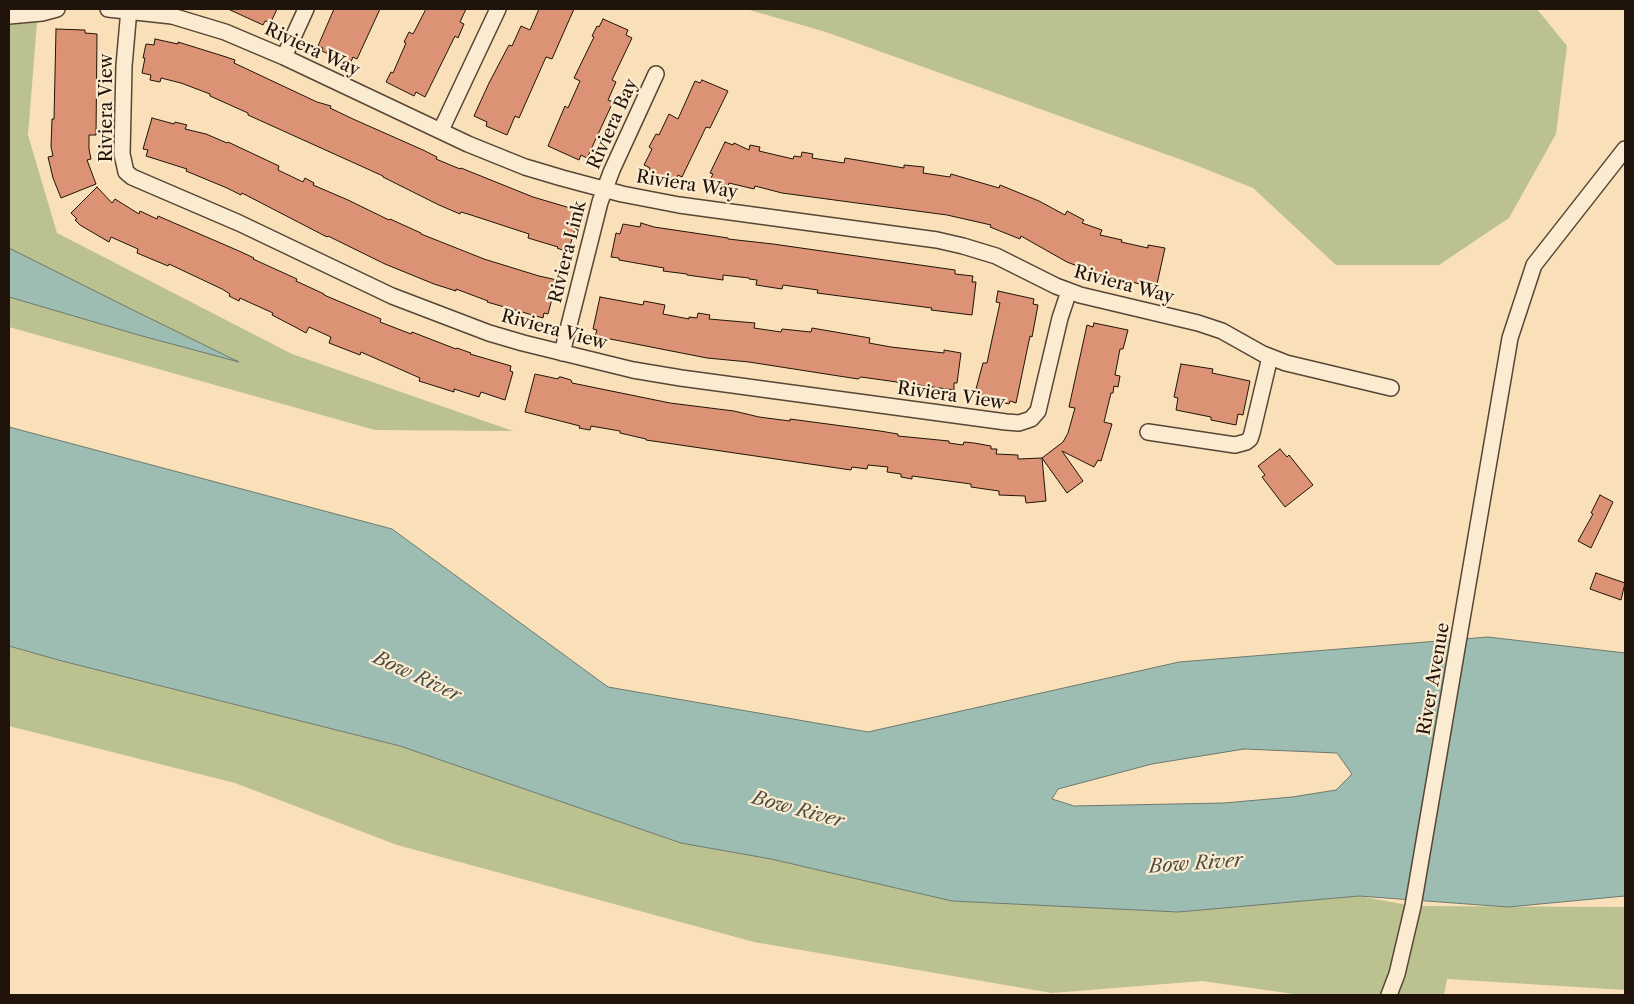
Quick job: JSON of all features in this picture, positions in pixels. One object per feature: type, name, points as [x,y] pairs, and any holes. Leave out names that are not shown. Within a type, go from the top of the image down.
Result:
[{"type":"street","points":[[9,16],[42,13],[57,9]]},
{"type":"street","name":"Riviera Way","points":[[108,9],[160,14],[225,32],[284,57],[476,147],[525,167],[604,190],[679,205],[937,240],[996,256],[1069,291],[1092,299],[1210,327],[1270,357],[1302,368],[1391,388]]},
{"type":"street","points":[[284,57],[306,9]]},
{"type":"street","points":[[440,130],[498,9]]},
{"type":"street","name":"Riviera View","points":[[129,10],[124,66],[122,154],[126,172],[423,309],[489,333],[633,370],[1019,423],[1031,419],[1038,411],[1062,312],[1069,291]]},
{"type":"street","name":"Riviera Bay","points":[[604,190],[656,74]]},
{"type":"street","name":"River Avenue","points":[[1389,995],[1397,974],[1413,906],[1510,338],[1534,265],[1625,149]]},
{"type":"street","name":"Riviera Link","points":[[562,353],[604,190]]},
{"type":"street","points":[[1148,432],[1235,445],[1246,442],[1252,434],[1270,357]]},
{"type":"green space","points":[[746,9],[1537,9],[1567,46],[1556,134],[1509,218],[1439,265],[1336,265],[1253,188],[1193,164],[826,32]]},
{"type":"green space","points":[[37,22],[28,135],[57,233],[292,354],[513,431],[375,430],[9,327],[9,25]]},
{"type":"green space","points":[[9,646],[400,746],[681,843],[771,859],[952,901],[1178,912],[1359,896],[1413,906],[1625,907],[1625,990],[1447,979],[1444,995],[1301,995],[1202,981],[1052,993],[754,942],[397,845],[235,783],[9,726]]},
{"type":"water","points":[[9,248],[137,312],[239,362],[9,297]]},
{"type":"water","name":"Bow River","points":[[9,427],[392,529],[608,687],[868,732],[1179,662],[1488,637],[1625,653],[1625,896],[1508,907],[1359,896],[1178,912],[952,901],[771,859],[681,843],[400,746],[9,646]],"holes":[[[1244,749],[1337,753],[1352,774],[1336,790],[1292,797],[1224,803],[1074,806],[1052,799],[1058,789],[1152,764]]]},
{"type":"building","points":[[228,9],[277,9],[271,22],[265,21],[263,25]]},
{"type":"building","points":[[334,9],[380,9],[357,59],[353,57],[350,64],[322,51],[323,48],[318,46]]},
{"type":"building","points":[[426,9],[466,9],[460,22],[464,24],[458,38],[455,36],[425,97],[416,92],[414,96],[386,82],[391,72],[393,73],[409,32],[413,34]]},
{"type":"building","points":[[539,9],[574,9],[552,59],[546,57],[519,118],[515,116],[507,135],[486,126],[487,122],[474,116],[509,45],[512,46],[521,26],[530,30]]},
{"type":"building","points":[[603,19],[628,30],[626,35],[632,38],[612,80],[616,82],[608,100],[613,102],[587,158],[581,155],[579,160],[548,146],[565,106],[568,108],[580,81],[574,78],[594,37],[592,36]]},
{"type":"building","points":[[56,29],[85,30],[85,33],[97,34],[96,135],[89,135],[91,159],[87,160],[96,184],[61,198],[53,178],[48,157],[53,156],[51,147],[52,119],[54,119]]},
{"type":"building","points":[[155,39],[178,44],[178,42],[235,60],[234,63],[317,102],[331,106],[330,108],[437,157],[436,159],[533,197],[577,210],[576,215],[579,216],[568,252],[528,238],[529,234],[461,212],[460,214],[439,205],[383,176],[248,115],[248,113],[210,96],[210,94],[161,78],[160,82],[150,80],[151,75],[142,73],[145,58],[143,58],[146,44],[154,45]]},
{"type":"building","points":[[702,80],[728,91],[710,128],[706,127],[682,177],[678,175],[674,184],[647,173],[650,168],[644,165],[652,149],[649,147],[656,134],[659,135],[669,114],[678,119],[695,81],[700,83]]},
{"type":"building","points":[[152,118],[174,124],[175,122],[187,125],[185,129],[228,142],[279,166],[278,170],[303,182],[305,178],[314,183],[313,185],[421,234],[484,259],[557,280],[548,314],[544,313],[543,318],[487,302],[456,289],[456,291],[434,284],[327,237],[242,193],[241,195],[186,171],[187,169],[146,156],[148,150],[143,149]]},
{"type":"building","points":[[725,142],[733,145],[734,143],[749,150],[750,145],[760,147],[759,151],[793,159],[794,156],[801,157],[802,152],[813,154],[812,158],[844,163],[845,158],[904,168],[904,165],[924,167],[923,173],[950,177],[951,174],[999,188],[1000,185],[1039,201],[1065,215],[1067,211],[1084,220],[1082,223],[1102,230],[1100,235],[1148,248],[1148,245],[1165,248],[1157,284],[1154,284],[1153,287],[1093,273],[1067,262],[1021,236],[1020,239],[990,227],[991,225],[947,215],[782,193],[755,186],[754,189],[729,183],[728,186],[721,185],[710,180],[713,174],[710,173]]},
{"type":"building","points":[[97,187],[112,203],[115,199],[139,214],[140,211],[157,219],[158,216],[239,251],[297,279],[296,281],[324,295],[381,319],[380,322],[470,354],[511,366],[510,371],[513,372],[505,400],[481,392],[479,397],[454,389],[454,392],[419,381],[420,378],[361,352],[360,355],[329,343],[331,337],[309,327],[306,333],[272,315],[273,313],[240,298],[239,301],[229,296],[230,294],[222,289],[169,264],[168,266],[137,253],[138,249],[111,237],[109,242],[80,225],[71,213]]},
{"type":"building","points":[[641,223],[654,227],[728,239],[955,270],[955,274],[973,276],[972,282],[976,282],[972,315],[817,293],[818,290],[783,285],[782,289],[756,285],[757,280],[749,278],[723,275],[723,280],[687,275],[663,271],[664,268],[611,257],[616,233],[620,234],[623,224],[640,227]]},
{"type":"building","points":[[998,291],[1034,299],[1033,304],[1038,305],[1016,403],[1010,401],[1009,404],[978,397],[980,390],[976,389],[983,363],[987,363],[1000,303],[996,302]]},
{"type":"building","points":[[600,297],[643,305],[644,301],[665,305],[663,314],[689,319],[689,317],[697,318],[698,313],[710,315],[709,319],[755,323],[754,328],[781,332],[782,329],[811,332],[812,328],[870,338],[869,343],[891,347],[944,353],[944,350],[961,353],[957,383],[954,383],[954,390],[861,377],[858,379],[749,362],[707,358],[595,336],[597,330],[593,329]]},
{"type":"building","points":[[1094,323],[1128,330],[1123,349],[1120,349],[1115,375],[1120,376],[1118,387],[1114,386],[1113,393],[1111,393],[1104,422],[1112,424],[1101,461],[1098,460],[1094,467],[1062,451],[1083,481],[1067,493],[1042,458],[1063,442],[1068,433],[1075,408],[1069,407],[1087,325],[1093,327]]},
{"type":"building","points":[[1181,364],[1213,369],[1212,373],[1250,381],[1243,415],[1238,414],[1236,425],[1211,420],[1211,417],[1176,410],[1178,398],[1174,397]]},
{"type":"building","points":[[535,374],[558,379],[561,377],[571,380],[572,383],[670,403],[734,411],[759,417],[790,421],[790,419],[880,431],[898,434],[898,436],[949,441],[949,443],[963,445],[964,442],[974,443],[991,446],[991,449],[997,449],[996,454],[1018,455],[1018,459],[1042,458],[1046,501],[1026,503],[1025,496],[999,495],[999,491],[971,487],[971,484],[912,476],[912,479],[901,477],[901,474],[887,472],[888,467],[868,465],[867,469],[852,467],[851,470],[646,440],[620,433],[620,431],[591,426],[590,430],[579,428],[580,426],[525,412]]},
{"type":"building","points":[[1280,449],[1287,457],[1289,455],[1313,485],[1285,507],[1262,477],[1265,475],[1258,466]]},
{"type":"building","points":[[1600,495],[1613,502],[1591,548],[1578,541],[1593,514],[1591,513]]},
{"type":"building","points":[[1596,573],[1625,583],[1621,600],[1590,589]]}]
